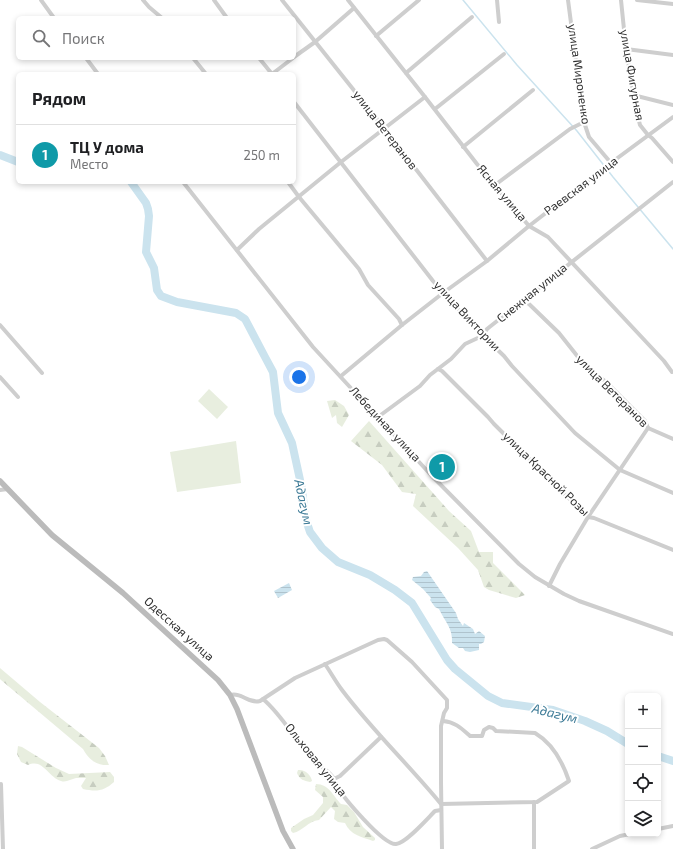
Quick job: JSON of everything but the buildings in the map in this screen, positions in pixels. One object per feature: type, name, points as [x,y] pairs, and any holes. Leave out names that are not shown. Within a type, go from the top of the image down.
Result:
[{"type":"main road","name":"Одесская улица","points":[[0,482],[52,535],[123,593],[167,632],[218,680],[230,695],[237,709],[283,831],[293,849]]},
{"type":"street","points":[[41,0],[53,16]]},
{"type":"street","points":[[143,0],[160,16]]},
{"type":"street","points":[[214,0],[226,16]]},
{"type":"street","name":"улица Ветеранов","points":[[282,0],[295,16]]},
{"type":"street","name":"Ясная улица","points":[[348,0],[435,109],[463,147],[529,226],[548,237],[664,361],[672,372]]},
{"type":"street","points":[[376,36],[419,0]]},
{"type":"street","points":[[496,0],[500,22]]},
{"type":"street","name":"улица Мироненко","points":[[568,0],[584,122],[589,137],[607,166]]},
{"type":"street","name":"улица Фигурная","points":[[621,0],[626,50],[640,125],[673,162]]},
{"type":"street","points":[[637,0],[673,4]]},
{"type":"street","points":[[296,56],[354,8]]},
{"type":"street","points":[[406,73],[472,17]]},
{"type":"street","name":"улица Ветеранов","points":[[296,18],[487,261]]},
{"type":"street","points":[[626,50],[673,55]]},
{"type":"street","points":[[435,109],[504,54]]},
{"type":"street","points":[[88,60],[96,72]]},
{"type":"street","points":[[195,60],[204,72]]},
{"type":"street","points":[[261,60],[270,72]]},
{"type":"street","points":[[275,72],[291,60]]},
{"type":"street","points":[[463,147],[534,90]]},
{"type":"street","points":[[634,95],[673,105]]},
{"type":"street","points":[[236,250],[259,229],[341,162],[425,97]]},
{"type":"street","name":"улица Виктории","points":[[296,105],[427,273],[482,336],[504,356],[575,433],[620,470],[673,493]]},
{"type":"street","name":"Раевская улица","points":[[341,376],[444,292],[487,261],[529,226],[673,117]]},
{"type":"street","points":[[495,185],[570,129],[584,122]]},
{"type":"street","name":"Снежная улица","points":[[378,417],[420,386],[465,344],[482,336],[487,329],[673,182]]},
{"type":"street","name":"Лебединая улица","points":[[185,184],[313,347],[432,476],[506,553],[535,577],[579,601],[673,634]]},
{"type":"street","points":[[289,184],[359,269],[368,285],[399,319],[402,325]]},
{"type":"street","name":"улица Ветеранов","points":[[524,301],[529,304],[558,333],[586,368],[605,381],[644,421],[648,428],[673,439]]},
{"type":"street","points":[[0,325],[42,373]]},
{"type":"street","name":"улица Красной Розы","points":[[438,369],[442,371],[588,517],[594,518],[673,550]]},
{"type":"street","points":[[0,377],[18,397]]},
{"type":"street","points":[[549,586],[556,571],[588,517],[648,428]]},
{"type":"street","points":[[0,490],[8,489]]},
{"type":"street","points":[[230,695],[241,695],[250,701],[256,702],[295,678],[378,640],[387,640],[412,662],[447,700],[447,708],[444,713],[441,726],[440,745],[442,849]]},
{"type":"street","points":[[325,664],[342,690],[441,804]]},
{"type":"street","name":"Ольховая улица","points":[[263,699],[282,718],[314,761],[324,768],[334,779],[335,784],[370,826],[383,839],[391,844],[401,843],[435,810],[441,810]]},
{"type":"street","points":[[441,804],[537,802],[569,781],[558,757],[540,736],[535,733],[496,731],[489,727],[484,730],[482,736],[470,736],[459,726],[443,721]]},
{"type":"street","points":[[334,779],[340,776],[382,737]]},
{"type":"street","points":[[1,784],[2,849]]},
{"type":"street","points":[[534,802],[534,849]]},
{"type":"street","points":[[661,828],[673,826]]},
{"type":"street","points":[[592,849],[625,835]]},
{"type":"green space","points":[[209,389],[228,407],[217,419],[198,401]]},
{"type":"green space","points":[[335,400],[344,406],[349,415],[342,427],[337,423],[336,415],[332,418],[327,401]]},
{"type":"green space","points":[[369,421],[449,511],[471,531],[479,552],[493,552],[493,563],[525,595],[516,598],[489,590],[484,587],[478,570],[458,548],[413,506],[416,494],[402,492],[382,465],[351,441]]},
{"type":"green space","points":[[236,441],[241,483],[177,492],[170,452]]},
{"type":"green space","points":[[0,668],[40,702],[99,748],[109,765],[94,762],[83,749],[1,680]]},
{"type":"green space","points":[[18,746],[69,774],[110,772],[114,777],[114,782],[103,789],[92,790],[83,789],[81,786],[86,778],[61,781],[56,779],[38,764],[28,765],[21,762],[17,754]]},
{"type":"green space","points":[[298,770],[303,770],[307,773],[312,781],[308,782],[300,778],[297,773]]},
{"type":"green space","points":[[316,784],[328,788],[341,804],[347,805],[354,812],[363,827],[375,838],[375,840],[373,841],[353,833],[345,823],[338,822],[334,819],[335,811],[331,807],[319,820],[312,822],[293,833],[291,828],[313,815],[323,803],[323,797],[315,790]]},
{"type":"water","points":[[427,571],[456,613],[463,626],[464,623],[473,629],[475,634],[479,631],[485,636],[484,642],[479,644],[479,650],[470,652],[465,651],[463,648],[459,648],[452,643],[450,629],[439,609],[435,607],[430,600],[431,598],[423,589],[412,580],[413,577],[421,576]]},
{"type":"water","points":[[289,583],[292,590],[278,598],[274,591]]},
{"type":"waterway","points":[[463,0],[517,65],[577,131],[673,249]]},
{"type":"waterway","name":"Адагум","points":[[0,155],[16,161]]},
{"type":"waterway","name":"Адагум","points":[[132,184],[146,203],[148,209],[149,216],[146,252],[154,268],[157,290],[161,296],[177,302],[236,313],[245,319],[273,372],[278,413],[292,443],[302,489],[305,517],[310,532],[322,548],[338,562],[370,575],[395,590],[412,603],[447,660],[455,669],[488,696],[502,703],[553,710],[585,721],[607,731],[625,742]]},
{"type":"waterway","name":"Адагум","points":[[661,757],[673,761]]},
{"type":"place","name":"ТЦ У дома","points":[[442,467]]}]
